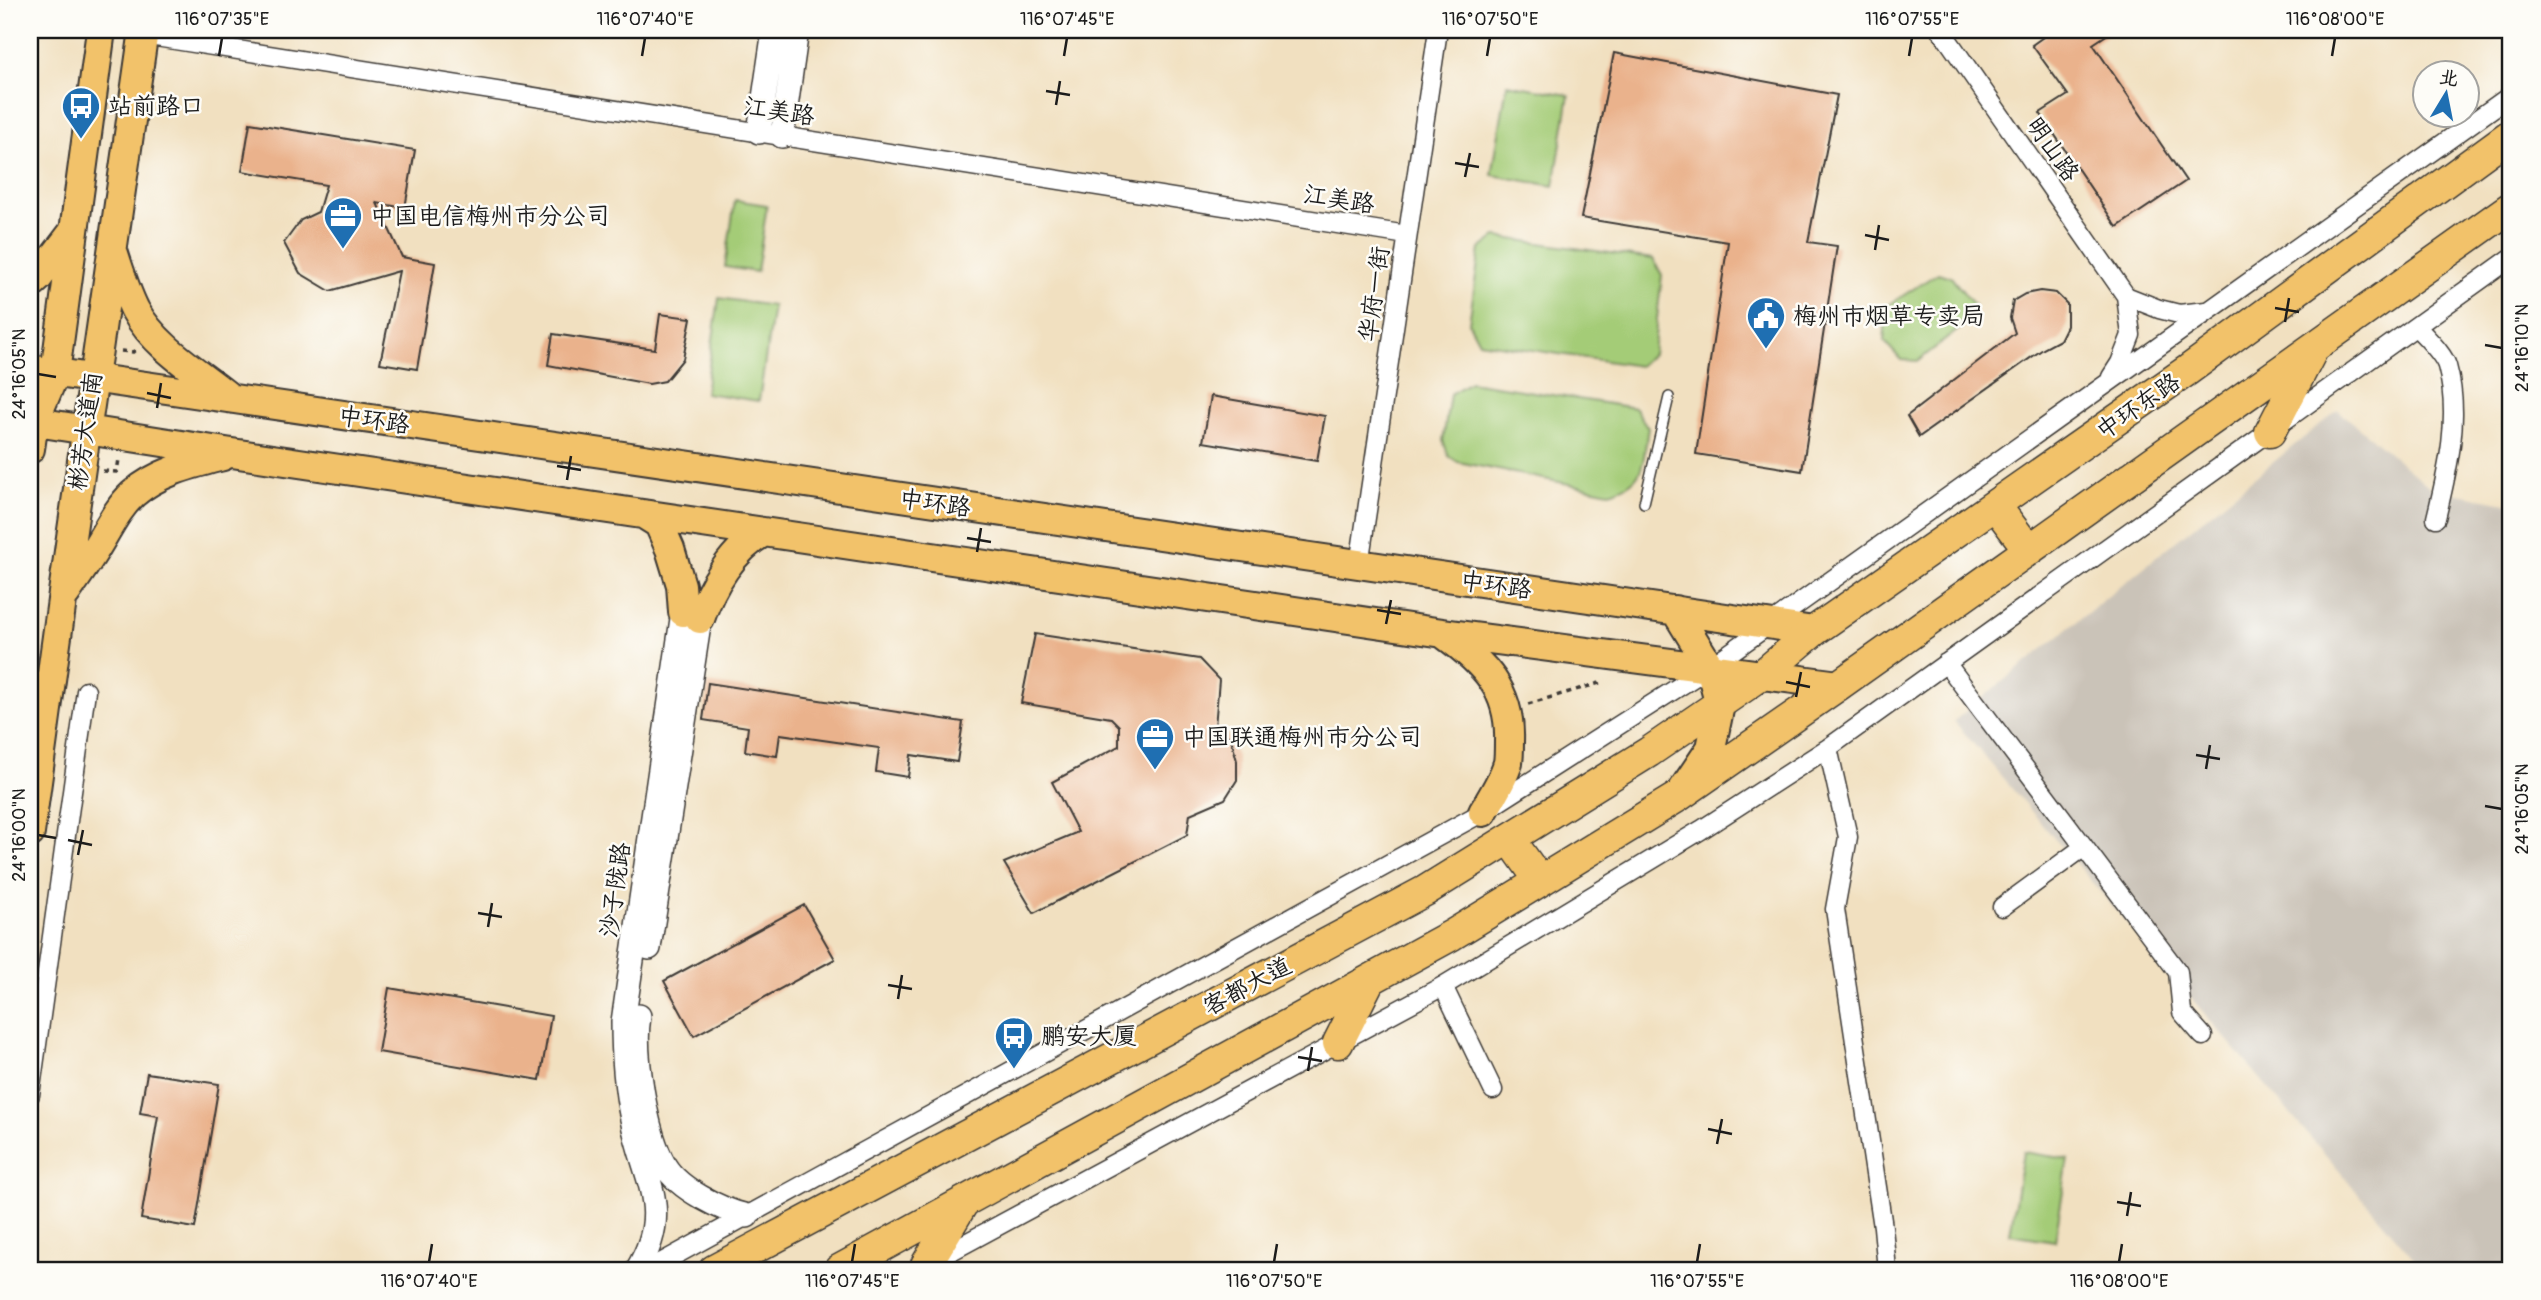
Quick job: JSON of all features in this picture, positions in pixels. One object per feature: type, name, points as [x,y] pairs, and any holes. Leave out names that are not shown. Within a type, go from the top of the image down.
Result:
[{"type":"highway","name":"中环东路","points":[[1763,674],[1814,631],[2188,370],[2511,134]]},
{"type":"highway","points":[[839,1270],[1452,935],[1678,796],[1839,685],[2511,206]]},
{"type":"highway","points":[[2270,432],[2313,348]]},
{"type":"highway","points":[[1995,505],[2029,550]]},
{"type":"highway","name":"客都大道","points":[[714,1270],[1425,891],[1649,752],[1763,674]]},
{"type":"highway","points":[[1510,839],[1540,881]]},
{"type":"highway","points":[[1338,1043],[1369,981]]},
{"type":"highway","points":[[921,1267],[963,1203]]},
{"type":"main road","name":"彬芳大道南","points":[[31,430],[74,230],[101,30]]},
{"type":"main road","name":"彬芳大道南","points":[[30,833],[84,430],[113,250],[143,32]]},
{"type":"main road","points":[[30,285],[74,230]]},
{"type":"main road","points":[[113,250],[125,289],[136,312],[150,331],[232,400]]},
{"type":"main road","name":"中环路","points":[[43,371],[1814,631]]},
{"type":"main road","points":[[31,430],[84,430],[1443,633],[1839,685]]},
{"type":"main road","points":[[61,599],[97,548],[111,521],[133,494],[181,468],[232,453]]},
{"type":"main road","points":[[643,514],[659,524],[692,616]]},
{"type":"main road","points":[[692,616],[748,541],[764,532]]},
{"type":"main road","points":[[1675,610],[1710,667],[1720,705],[1711,748],[1678,796]]},
{"type":"main road","points":[[1443,633],[1474,656],[1493,679],[1506,703],[1508,762],[1483,812]]},
{"type":"street","points":[[759,132],[774,30]]},
{"type":"street","points":[[782,136],[797,30]]},
{"type":"street","name":"华府一街","points":[[1359,565],[1438,30]]},
{"type":"street","name":"明山路","points":[[1941,30],[2126,296]]},
{"type":"street","name":"江美路","points":[[143,32],[1407,235]]},
{"type":"street","points":[[648,1270],[1483,812],[1710,667],[2511,95]]},
{"type":"street","points":[[921,1267],[1443,986],[1701,830],[1828,748],[2511,258]]},
{"type":"street","points":[[2106,384],[2120,363],[2131,335],[2126,296],[2179,314],[2207,311]]},
{"type":"street","points":[[2417,327],[2446,364],[2454,419],[2446,477],[2436,518]]},
{"type":"street","name":"沙子陇路","points":[[637,1270],[649,1250],[656,1204],[657,1169],[632,1123],[623,1066],[623,1022],[692,616]]},
{"type":"street","points":[[1946,663],[2178,972],[2182,1012],[2203,1036]]},
{"type":"street","points":[[30,1095],[86,691]]},
{"type":"street","points":[[1828,748],[1848,837],[1835,909],[1883,1227],[1887,1270]]},
{"type":"street","points":[[2002,907],[2084,847]]},
{"type":"street","points":[[1443,986],[1493,1090]]},
{"type":"street","points":[[657,1169],[725,1211],[747,1216]]},
{"type":"lane","points":[[1644,503],[1669,397]]},
{"type":"path","points":[[101,471],[117,472],[120,453]]},
{"type":"path","points":[[1528,704],[1603,682]]},
{"type":"shaded area","points":[[2338,410],[2432,489],[2511,504],[2511,1270],[2424,1270],[1954,721]]},
{"type":"green space","points":[[1507,84],[1569,95],[1554,186],[1492,175]]},
{"type":"green space","points":[[735,200],[767,205],[757,272],[725,267]]},
{"type":"green space","points":[[1496,237],[1653,259],[1662,275],[1653,354],[1639,366],[1479,342],[1469,323],[1480,249]]},
{"type":"green space","points":[[1938,273],[1951,277],[1974,305],[1971,320],[1918,361],[1901,360],[1884,341],[1887,306]]},
{"type":"green space","points":[[719,298],[773,306],[759,401],[705,393]]},
{"type":"green space","points":[[1470,382],[1635,408],[1648,428],[1641,469],[1631,483],[1609,492],[1458,462],[1449,456],[1443,441],[1450,394]]},
{"type":"green space","points":[[2023,1152],[2068,1159],[2055,1241],[2010,1234]]},
{"type":"building","points":[[2053,30],[2114,30],[2093,44],[2186,181],[2117,227],[2040,113],[2068,95],[2032,45]]},
{"type":"building","name":"梅州市烟草专卖局","points":[[1614,53],[1837,95],[1808,242],[1837,246],[1802,471],[1696,454],[1728,242],[1581,218]]},
{"type":"building","name":"中国电信梅州市分公司","points":[[250,123],[415,150],[405,208],[377,203],[402,257],[435,263],[417,369],[380,363],[399,271],[330,291],[300,273],[284,243],[301,220],[318,212],[326,185],[242,171]]},
{"type":"building","points":[[2040,291],[2056,293],[2067,304],[2067,326],[2060,340],[2043,349],[1919,437],[1907,416],[2015,333],[2010,318],[2013,301],[2025,294]]},
{"type":"building","points":[[660,314],[691,318],[683,359],[665,381],[649,384],[548,365],[553,334],[655,349]]},
{"type":"building","points":[[1211,396],[1325,416],[1317,461],[1203,442]]},
{"type":"building","name":"中国联通梅州市分公司","points":[[1035,634],[1199,659],[1219,680],[1215,727],[1231,738],[1237,761],[1237,780],[1225,799],[1190,814],[1187,835],[1034,913],[1004,863],[1078,832],[1052,782],[1119,746],[1119,726],[1111,718],[1021,703]]},
{"type":"building","points":[[708,683],[963,722],[957,762],[911,755],[908,777],[876,772],[879,748],[780,734],[777,756],[745,751],[748,727],[703,720]]},
{"type":"building","points":[[804,905],[835,959],[694,1036],[664,981]]},
{"type":"building","points":[[389,988],[551,1016],[540,1080],[378,1052]]},
{"type":"building","points":[[147,1073],[219,1084],[195,1228],[141,1219],[158,1116],[140,1113]]},
{"type":"place","name":"站前路口","points":[[81,140]]},
{"type":"place","name":"中国电信梅州市分公司","points":[[343,250]]},
{"type":"place","name":"梅州市烟草专卖局","points":[[1766,350]]},
{"type":"place","name":"中国联通梅州市分公司","points":[[1155,771]]},
{"type":"place","name":"鹏安大厦","points":[[1014,1070]]}]
